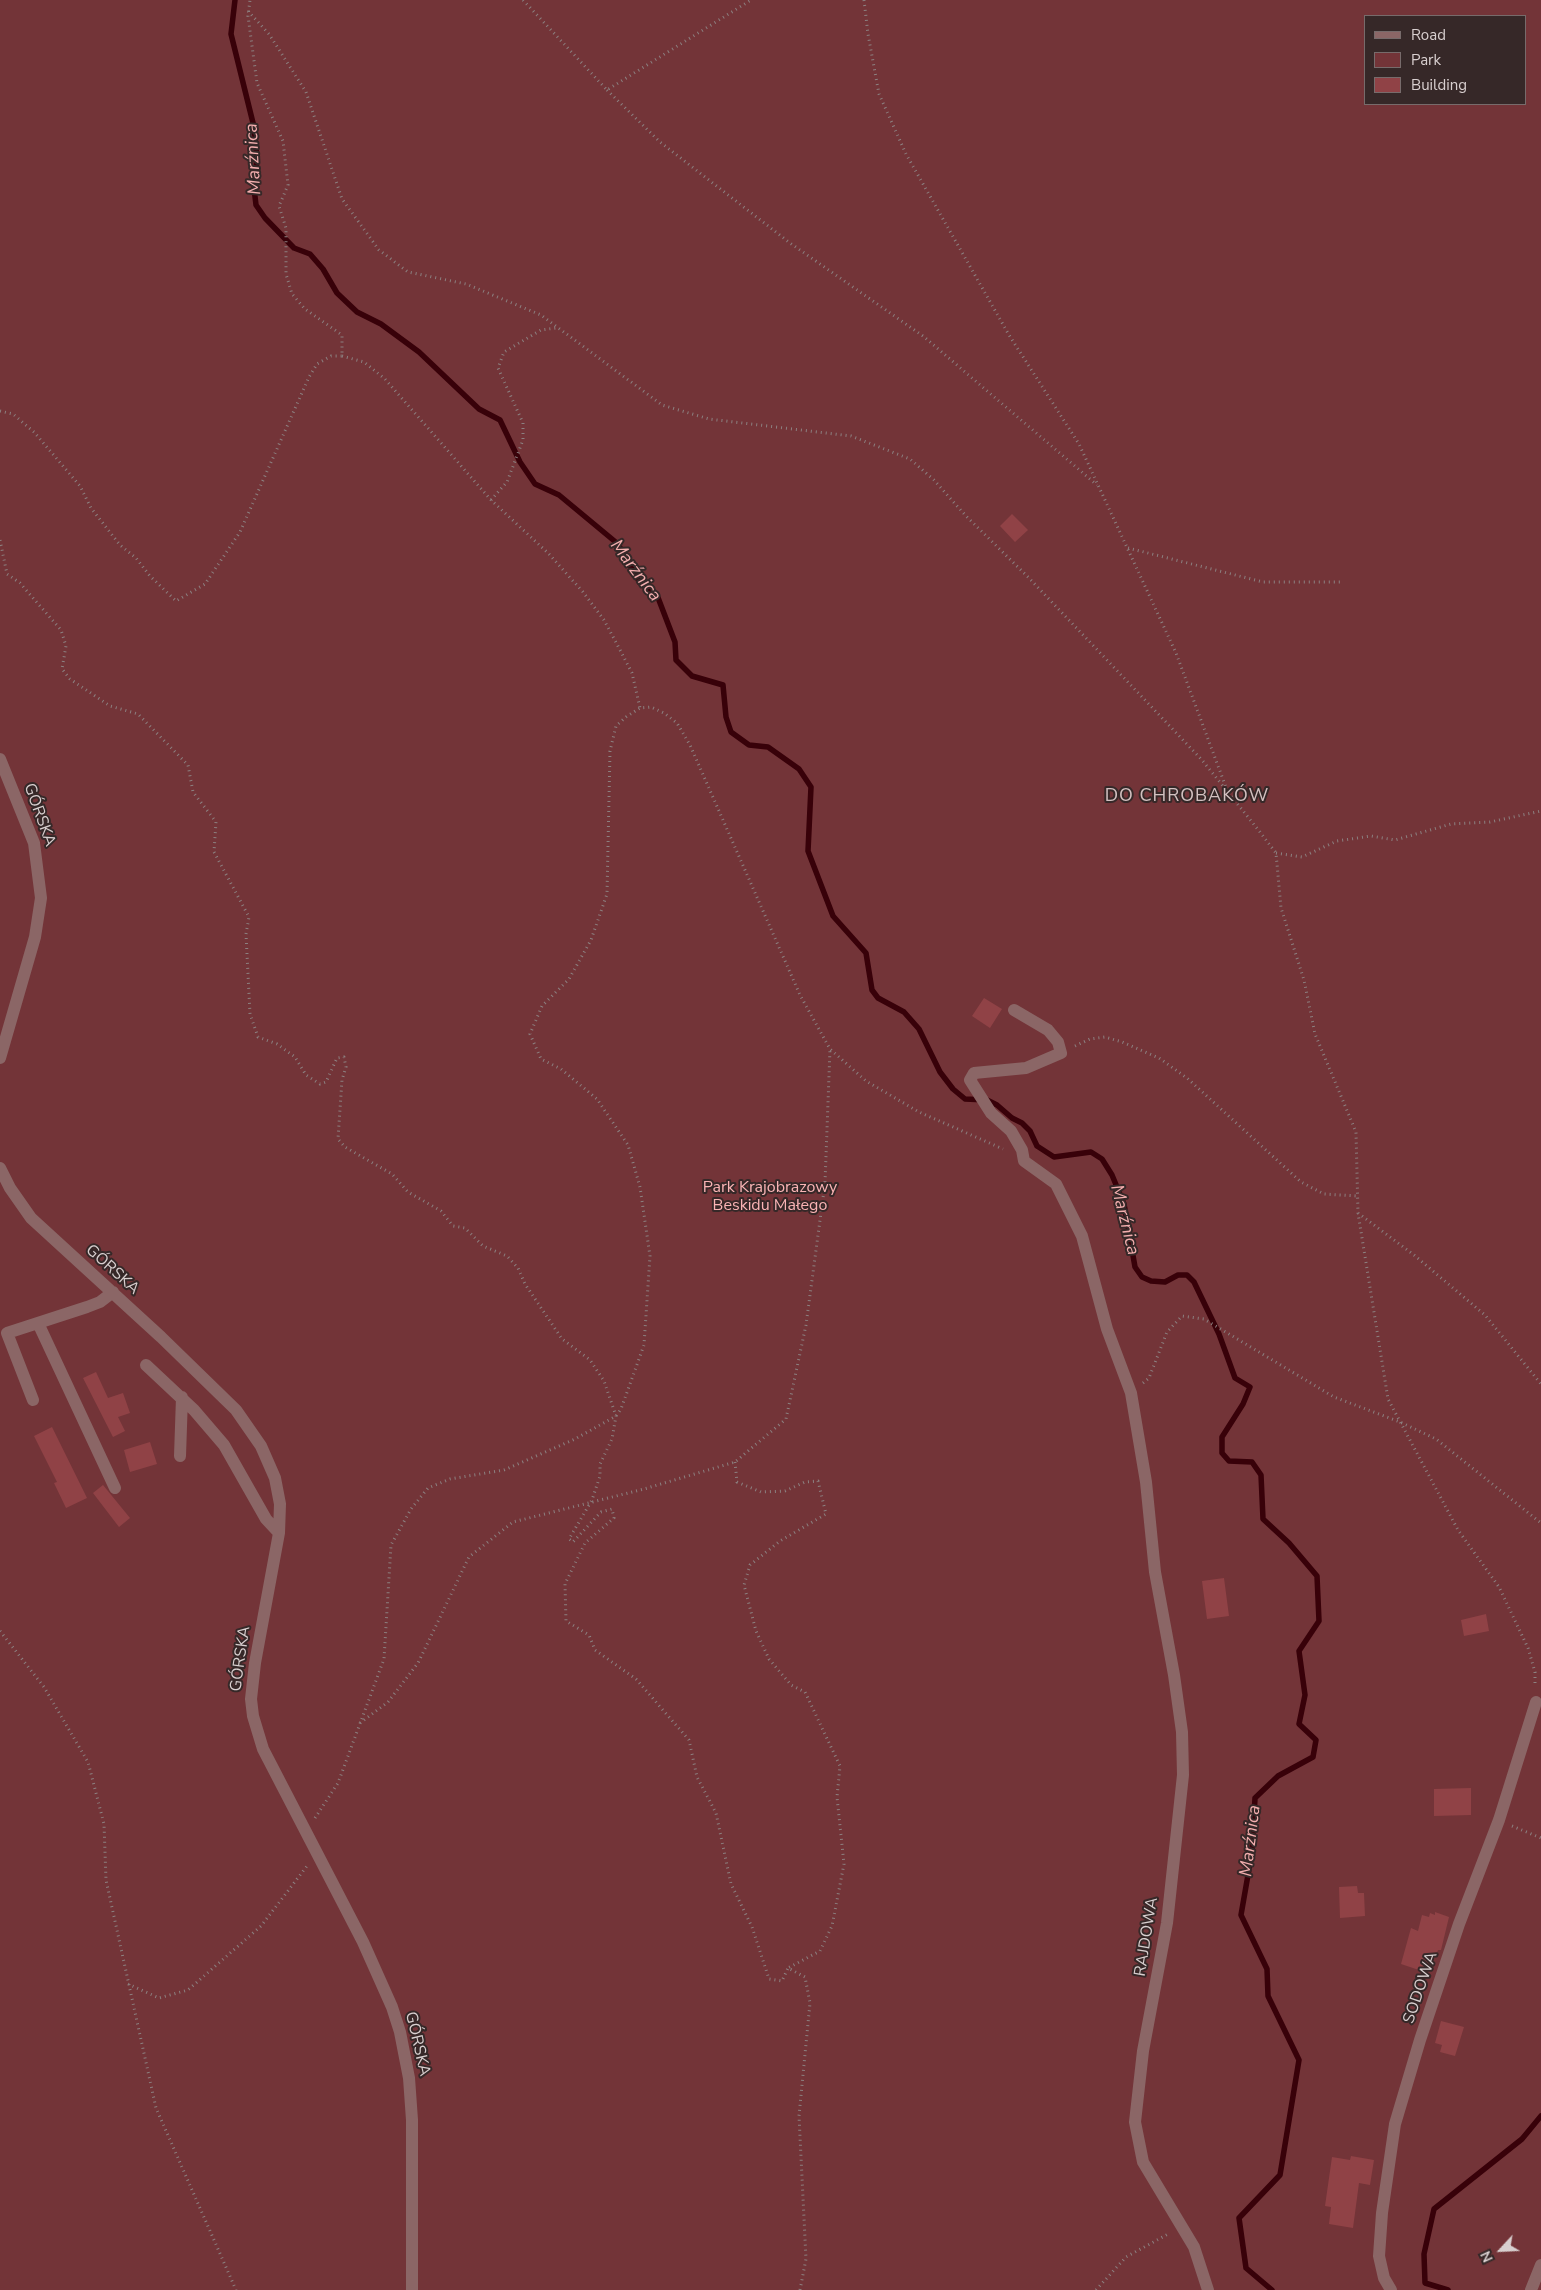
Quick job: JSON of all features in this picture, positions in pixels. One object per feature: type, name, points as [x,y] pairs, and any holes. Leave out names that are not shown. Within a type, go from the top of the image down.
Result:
[{"type":"street","name":"GÓRSKA","points":[[0,759],[34,843],[41,898],[36,937],[0,1058]]},
{"type":"street","points":[[1014,1010],[1048,1030],[1058,1042],[1061,1054],[1026,1068],[974,1073],[970,1080],[991,1113],[1011,1131],[1022,1150],[1024,1161]]},
{"type":"street","name":"RAJDOWA","points":[[1024,1161],[1056,1184],[1082,1236],[1107,1329],[1131,1393],[1146,1482],[1155,1572],[1174,1675],[1182,1732],[1182,1774],[1180,1812],[1167,1923],[1143,2051],[1135,2122],[1143,2162],[1183,2226],[1204,2271],[1208,2290]]},
{"type":"street","name":"GÓRSKA","points":[[0,1168],[14,1195],[31,1218],[222,1395],[248,1426],[261,1446],[275,1478],[280,1504],[279,1533],[255,1663],[251,1700],[263,1749],[381,1980],[395,2015],[406,2059],[412,2120],[412,2290]]},
{"type":"street","points":[[33,1400],[7,1333],[100,1302],[113,1292]]},
{"type":"street","points":[[38,1323],[115,1488]]},
{"type":"street","points":[[146,1365],[182,1397],[224,1445],[266,1519],[279,1533]]},
{"type":"street","points":[[180,1456],[182,1397]]},
{"type":"street","name":"SODOWA","points":[[1390,2290],[1384,2278],[1379,2256],[1382,2213],[1395,2124],[1402,2094],[1460,1924],[1499,1820],[1536,1702]]},
{"type":"street","points":[[1532,2290],[1541,2265]]},
{"type":"path","points":[[250,0],[248,11],[257,83],[283,141],[288,185],[279,206],[286,228],[286,274],[292,294],[305,309],[342,335],[342,356]]},
{"type":"path","points":[[523,0],[607,90],[660,142],[790,243],[924,336],[1099,487]]},
{"type":"path","points":[[607,90],[751,0]]},
{"type":"path","points":[[864,0],[879,94],[906,154],[1009,335],[1079,444],[1176,653],[1228,793]]},
{"type":"path","points":[[248,11],[270,34],[306,92],[342,199],[379,250],[408,272],[466,284],[541,315],[662,405],[709,420],[851,436],[910,458],[934,480],[966,516],[1028,577],[1202,760],[1276,853],[1281,908],[1304,980],[1315,1034],[1356,1132],[1358,1213],[1388,1399],[1458,1530],[1499,1587],[1528,1648],[1535,1672],[1536,1702]]},
{"type":"path","points":[[492,500],[507,482],[523,440],[523,423],[498,368],[504,352],[541,330],[558,328]]},
{"type":"path","points":[[0,411],[12,414],[34,432],[80,486],[91,508],[120,545],[136,558],[150,576],[176,601],[205,584],[240,532],[317,364],[331,356],[342,356],[364,362],[385,379],[492,500],[548,553],[604,620],[632,673],[640,708]]},
{"type":"path","points":[[0,540],[7,574],[20,583],[61,630],[66,646],[62,669],[70,679],[110,706],[138,714],[188,765],[193,792],[216,822],[214,852],[249,917],[246,934],[250,1014],[258,1037],[277,1044],[295,1057],[306,1075],[320,1084],[326,1082],[338,1058],[344,1057],[346,1067],[342,1080],[338,1139],[345,1147],[392,1174],[408,1192],[426,1200],[441,1211],[453,1226],[465,1228],[483,1246],[507,1256],[518,1268],[524,1284],[562,1339],[590,1360],[604,1381],[616,1416],[612,1439],[600,1464],[600,1476],[592,1500],[568,1538],[573,1542],[601,1512],[612,1509],[614,1518],[585,1543],[565,1584],[566,1621],[589,1635],[595,1650],[636,1679],[689,1740],[698,1777],[716,1813],[731,1884],[752,1927],[769,1979],[782,1980],[788,1968],[820,1951],[832,1926],[844,1864],[837,1797],[840,1766],[805,1692],[791,1685],[769,1659],[756,1631],[744,1585],[750,1565],[780,1541],[826,1514],[818,1481],[806,1482],[785,1491],[761,1492],[737,1482],[735,1462]]},
{"type":"path","points":[[1128,548],[1263,582],[1342,582]]},
{"type":"path","points":[[303,1829],[319,1814],[338,1783],[384,1659],[392,1545],[412,1509],[428,1488],[450,1479],[504,1470],[575,1439],[616,1416],[621,1409],[644,1345],[650,1256],[640,1187],[628,1145],[598,1099],[561,1069],[541,1059],[530,1034],[542,1006],[569,979],[590,940],[607,894],[610,751],[616,726],[640,708],[651,707],[664,713],[677,723],[690,745],[800,995],[830,1049],[866,1081],[919,1112],[994,1144],[1024,1161]]},
{"type":"path","points":[[1276,853],[1302,857],[1337,841],[1371,836],[1395,840],[1451,824],[1490,822],[1541,812]]},
{"type":"path","points":[[1061,1054],[1090,1039],[1105,1037],[1122,1042],[1159,1058],[1187,1078],[1301,1182],[1324,1194],[1357,1196]]},
{"type":"path","points":[[360,1724],[388,1702],[418,1662],[469,1557],[513,1522],[735,1462],[786,1420],[806,1325],[825,1184],[830,1049]]},
{"type":"path","points":[[1358,1213],[1414,1255],[1485,1315],[1541,1384]]},
{"type":"path","points":[[1131,1393],[1148,1378],[1167,1332],[1182,1316],[1204,1319],[1334,1397],[1400,1422],[1436,1439],[1541,1524]]},
{"type":"path","points":[[0,1631],[44,1686],[88,1762],[104,1824],[106,1880],[156,2108],[236,2290]]},
{"type":"path","points":[[1499,1820],[1541,1838]]},
{"type":"path","points":[[128,1984],[159,1998],[188,1990],[261,1926],[304,1872],[315,1850]]},
{"type":"path","points":[[788,1968],[805,1977],[810,2003],[799,2116],[806,2259],[800,2290]]},
{"type":"path","points":[[1096,2290],[1100,2283],[1126,2257],[1183,2226]]},
{"type":"green space","name":"Park Krajobrazowy Beskidu Małego","points":[[0,0],[1541,0],[1541,2290],[0,2290]]},
{"type":"building","points":[[1012,514],[1028,530],[1015,542],[1000,526]]},
{"type":"building","points":[[984,998],[1002,1009],[990,1028],[972,1016]]},
{"type":"building","points":[[96,1372],[108,1398],[123,1393],[130,1413],[118,1417],[125,1431],[113,1437],[83,1378]]},
{"type":"building","points":[[52,1427],[87,1498],[66,1508],[54,1483],[57,1482],[34,1436]]},
{"type":"building","points":[[150,1442],[157,1464],[130,1472],[124,1450]]},
{"type":"building","points":[[103,1485],[130,1518],[119,1527],[93,1493]]},
{"type":"building","points":[[1224,1578],[1229,1616],[1207,1619],[1202,1581]]},
{"type":"building","points":[[1486,1614],[1489,1631],[1464,1636],[1461,1620]]},
{"type":"building","points":[[1471,1788],[1471,1815],[1434,1816],[1434,1789]]},
{"type":"building","points":[[1357,1886],[1358,1893],[1364,1893],[1365,1916],[1340,1918],[1339,1887]]},
{"type":"building","points":[[1435,1912],[1449,1917],[1441,1950],[1438,1950],[1431,1967],[1427,1965],[1425,1972],[1401,1964],[1411,1928],[1418,1931],[1422,1915],[1429,1917],[1430,1913],[1435,1915]]},
{"type":"building","points":[[1441,2021],[1464,2027],[1455,2056],[1440,2052],[1442,2045],[1435,2043]]},
{"type":"building","points":[[1351,2156],[1374,2160],[1370,2185],[1359,2183],[1353,2228],[1329,2224],[1331,2207],[1325,2206],[1332,2157],[1350,2160]]},
{"type":"waterway","name":"Marźnica","points":[[235,0],[231,34],[254,127],[257,158],[254,188],[256,205],[265,218],[294,248],[310,254],[323,269],[337,293],[357,312],[381,324],[419,352],[479,409],[500,420],[520,462],[535,484],[559,495],[618,544],[640,583],[657,595],[675,642],[676,660],[692,676],[723,685],[726,717],[731,732],[749,745],[768,747],[799,769],[811,787],[808,851],[833,916],[866,953],[872,990],[878,998],[904,1012],[919,1029],[940,1072],[953,1089],[965,1099],[987,1100],[997,1105],[1012,1118],[1022,1123],[1030,1131],[1037,1146],[1054,1157],[1091,1152],[1102,1159],[1112,1175],[1124,1204],[1135,1267],[1142,1277],[1151,1281],[1165,1282],[1178,1275],[1187,1275],[1194,1282],[1219,1334],[1235,1378],[1250,1387],[1243,1404],[1222,1437],[1222,1453],[1229,1461],[1252,1462],[1261,1475],[1263,1519],[1289,1543],[1317,1576],[1319,1621],[1299,1651],[1305,1695],[1299,1724],[1316,1740],[1313,1757],[1278,1776],[1255,1798],[1252,1852],[1241,1915],[1267,1969],[1268,1996],[1299,2060],[1280,2175],[1239,2218],[1246,2268],[1272,2290]]},
{"type":"waterway","points":[[1448,2290],[1425,2283],[1424,2254],[1434,2209],[1522,2139],[1541,2116]]},
{"type":"district","name":"DO CHROBAKÓW","points":[[1187,797]]}]
